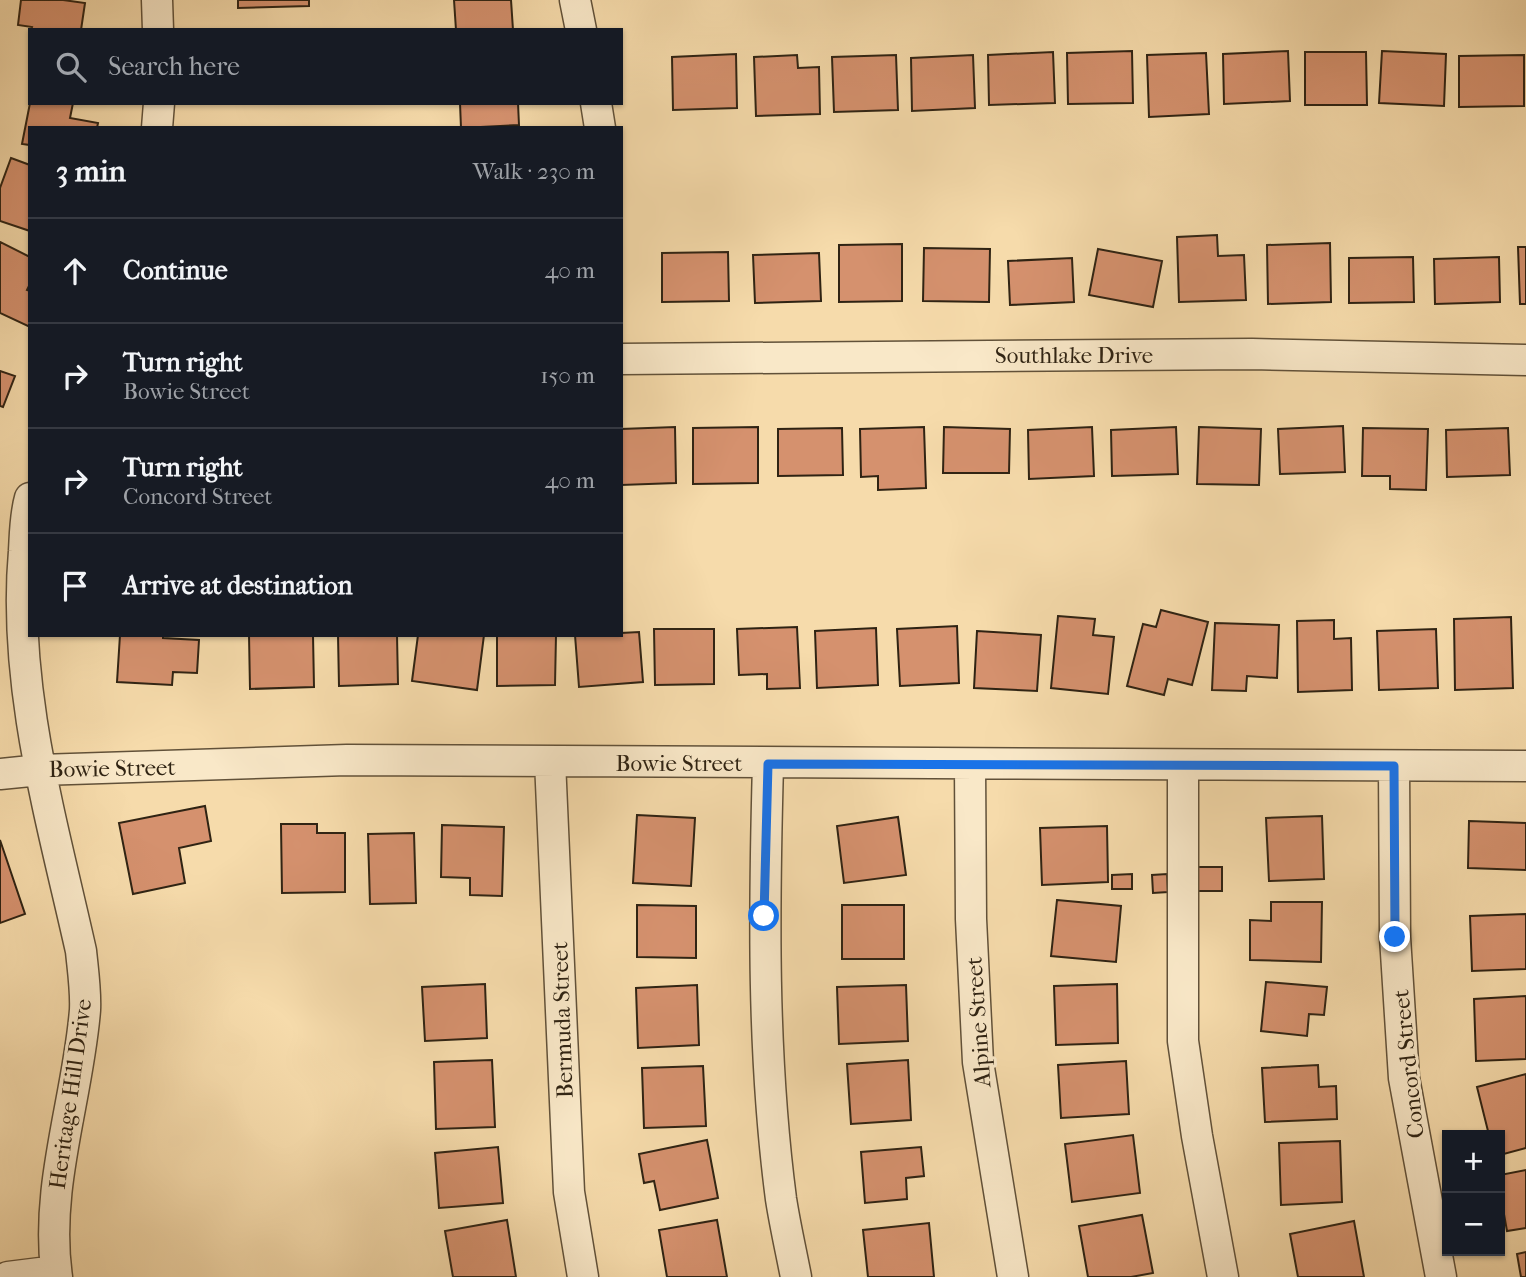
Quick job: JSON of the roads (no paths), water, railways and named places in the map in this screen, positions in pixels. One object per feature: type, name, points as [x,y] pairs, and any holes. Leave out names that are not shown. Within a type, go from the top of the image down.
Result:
[{"type":"street","points":[[157,0],[158,28]]},
{"type":"street","points":[[575,0],[581,28]]},
{"type":"street","points":[[156,126],[159,105]]},
{"type":"street","points":[[596,105],[600,126]]},
{"type":"street","name":"Southlake Drive","points":[[623,359],[1252,354],[1526,360]]},
{"type":"street","name":"Heritage Hill Drive","points":[[28,516],[20,586],[25,672],[40,769],[81,951],[84,982],[82,1037],[55,1210],[57,1274]]},
{"type":"street","name":"Bowie Street","points":[[0,774],[40,769],[347,760],[1526,766]]},
{"type":"street","name":"Bermuda Street","points":[[550,761],[569,1192],[583,1277]]},
{"type":"street","points":[[768,764],[764,916],[768,1052],[782,1200],[796,1277]]},
{"type":"street","name":"Alpine Street","points":[[970,765],[971,919],[978,1062],[1013,1277]]},
{"type":"street","points":[[1182,765],[1183,1041],[1196,1136],[1223,1277]]},
{"type":"street","name":"Concord Street","points":[[1394,766],[1395,937],[1404,1078],[1441,1277]]},
{"type":"street","points":[[8,1277],[57,1274]]}]
